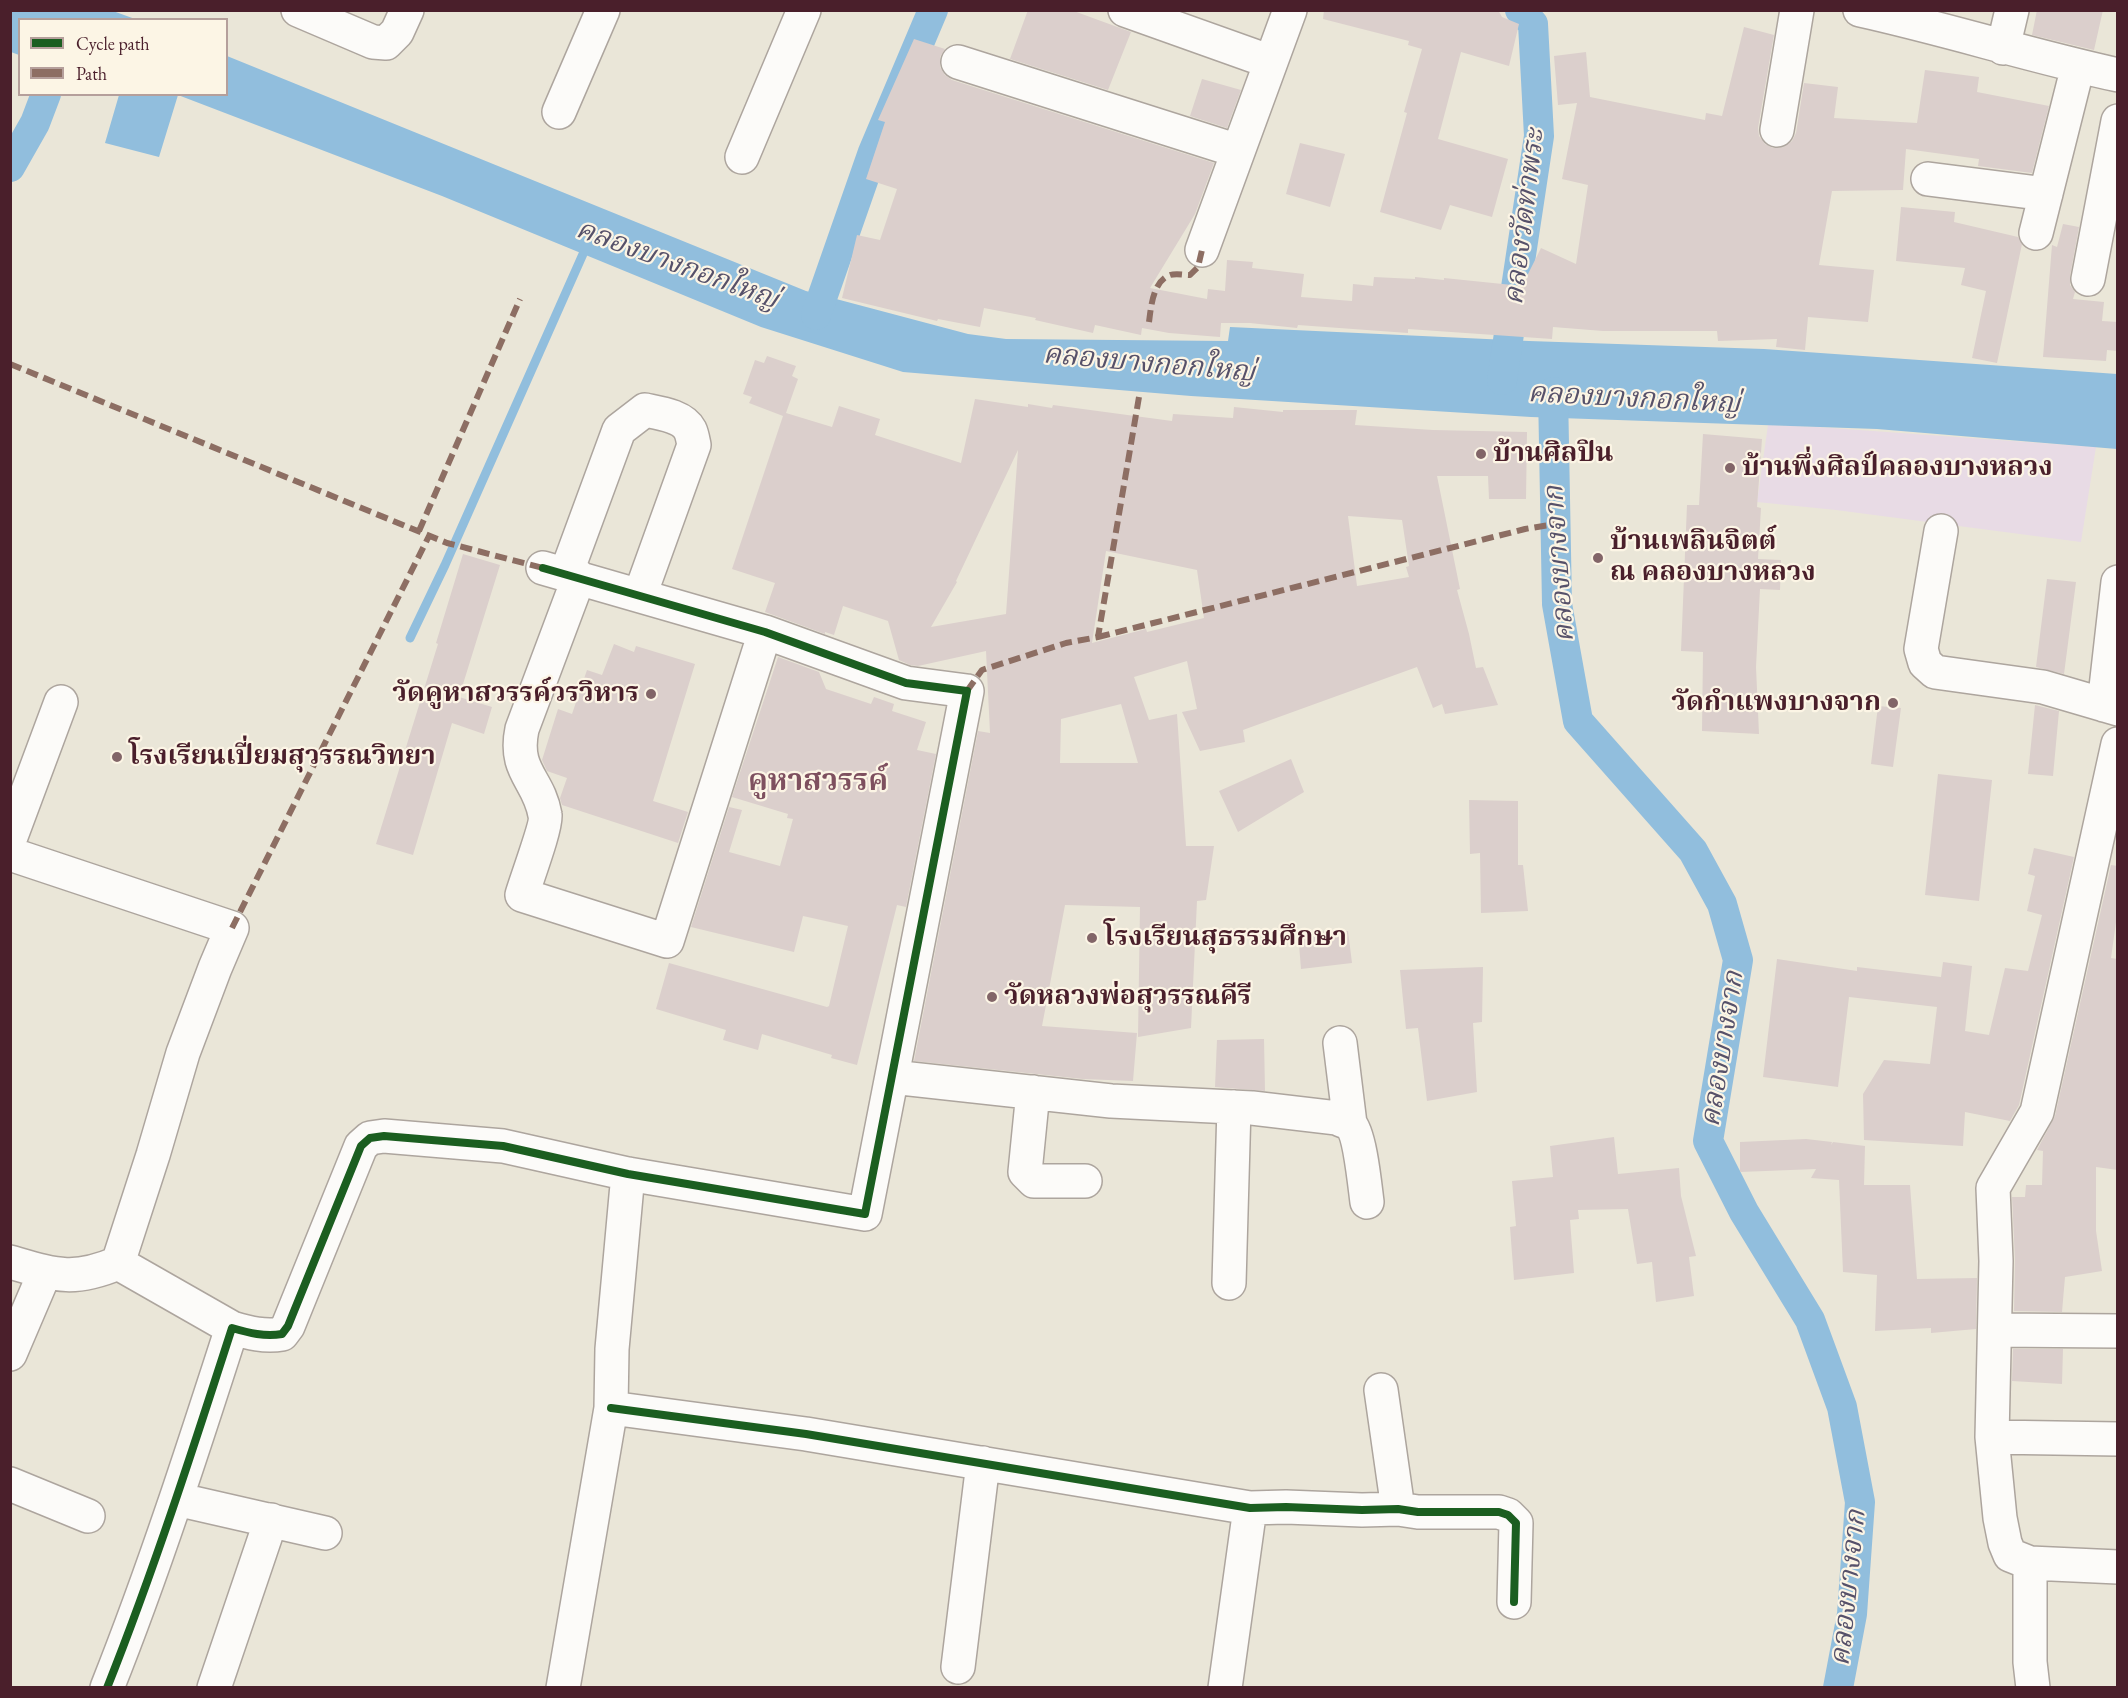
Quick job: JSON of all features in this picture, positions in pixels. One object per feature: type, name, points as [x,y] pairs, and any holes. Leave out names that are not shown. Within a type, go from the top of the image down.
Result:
[{"type":"street","points":[[298,10],[373,42],[386,43],[397,32],[407,10]]},
{"type":"street","points":[[559,112],[603,10]]},
{"type":"street","points":[[742,157],[804,10]]},
{"type":"street","points":[[1125,10],[1271,62]]},
{"type":"street","points":[[1202,250],[1290,10]]},
{"type":"street","points":[[1776,130],[1797,10]]},
{"type":"street","points":[[1860,10],[1910,21],[2003,48],[2118,75]]},
{"type":"street","points":[[2003,48],[2012,10]]},
{"type":"street","points":[[958,62],[1238,151]]},
{"type":"street","points":[[2036,233],[2078,66]]},
{"type":"street","points":[[2088,279],[2109,210],[2118,121]]},
{"type":"street","points":[[1928,179],[2046,194]]},
{"type":"street","points":[[640,595],[694,445],[690,429],[678,419],[645,410],[619,430],[562,573],[522,729],[519,743],[521,762],[543,804],[546,818],[522,895],[667,941],[765,632]]},
{"type":"street","points":[[1941,531],[1921,649],[1925,663],[1935,672],[2043,687],[2111,707],[2118,582]]},
{"type":"street","points":[[118,1263],[232,1328],[250,1334],[273,1336],[282,1334],[288,1326],[361,1146],[370,1138],[384,1136],[504,1146],[628,1174],[865,1214],[967,691],[906,683],[765,632],[562,573]]},
{"type":"street","points":[[10,839],[61,702]]},
{"type":"street","points":[[2118,744],[2037,1112],[1993,1188],[1996,1261],[1992,1437],[2000,1518],[2010,1555],[2041,1564],[2118,1567]]},
{"type":"street","points":[[10,854],[232,928],[183,1053],[118,1263],[75,1276],[45,1272],[10,1262]]},
{"type":"street","points":[[1340,1043],[1350,1124],[1359,1146],[1367,1202]]},
{"type":"street","points":[[892,1077],[1111,1101],[1234,1107],[1337,1118],[1350,1124]]},
{"type":"street","points":[[1033,1092],[1024,1172],[1034,1181],[1085,1181]]},
{"type":"street","points":[[1229,1283],[1234,1107]]},
{"type":"street","points":[[563,1688],[611,1408],[613,1339],[628,1174]]},
{"type":"street","points":[[10,1354],[45,1272]]},
{"type":"street","points":[[107,1688],[176,1499],[232,1328]]},
{"type":"street","points":[[1995,1330],[2118,1331]]},
{"type":"street","points":[[1381,1390],[1398,1509]]},
{"type":"street","points":[[611,1408],[806,1434],[1250,1508],[1499,1512],[1508,1515],[1516,1523],[1514,1602]]},
{"type":"street","points":[[1992,1437],[2118,1439]]},
{"type":"street","points":[[958,1667],[983,1463]]},
{"type":"street","points":[[10,1484],[88,1516]]},
{"type":"street","points":[[176,1499],[325,1533]]},
{"type":"street","points":[[1225,1688],[1250,1508]]},
{"type":"street","points":[[214,1688],[271,1520]]},
{"type":"street","points":[[2033,1688],[2030,1662],[2041,1564]]},
{"type":"shaded area","points":[[1768,425],[2096,447],[2081,542],[1757,502]]},
{"type":"water","points":[[10,11],[113,11],[132,18],[18,18],[18,55],[11,52]]},
{"type":"water","name":"คลองบางกอกใหญ่","points":[[228,56],[806,291],[968,334],[1006,339],[1228,341],[1230,327],[1764,349],[2117,374],[2117,449],[1877,429],[1531,417],[1191,396],[903,372],[761,327],[442,196],[181,96],[228,96]]},
{"type":"water","points":[[119,96],[178,96],[159,157],[105,143]]},
{"type":"building","points":[[1028,10],[1071,10],[1131,32],[1108,90],[1010,59]]},
{"type":"building","points":[[1324,10],[1498,10],[1502,17],[1519,24],[1509,66],[1461,52],[1438,139],[1508,159],[1492,217],[1450,205],[1441,230],[1380,212],[1422,49],[1408,45],[1409,41],[1323,19]]},
{"type":"building","points":[[2037,10],[2103,10],[2094,50],[2032,35]]},
{"type":"building","points":[[1744,27],[1774,35],[1758,128],[1759,136],[1765,144],[1773,148],[1784,147],[1792,141],[1796,133],[1804,83],[1838,87],[1834,118],[1917,123],[1925,70],[1979,77],[1977,92],[2049,106],[2032,173],[1978,166],[1979,159],[1906,149],[1903,190],[1832,191],[1819,265],[1874,270],[1868,322],[1808,317],[1805,350],[1776,347],[1777,339],[1718,341],[1717,331],[1603,331],[1553,327],[1552,339],[1408,329],[1408,333],[1298,325],[1297,328],[1250,323],[1221,323],[1220,337],[1169,333],[1142,328],[1141,335],[1095,325],[1093,333],[1035,320],[1036,318],[984,308],[980,327],[938,319],[937,321],[842,298],[857,235],[880,240],[897,189],[866,179],[885,122],[878,120],[914,39],[945,49],[940,57],[940,67],[952,80],[1214,163],[1195,214],[1150,288],[1207,299],[1208,289],[1225,291],[1227,260],[1253,262],[1252,268],[1304,274],[1301,297],[1352,301],[1353,284],[1373,286],[1374,277],[1444,280],[1444,278],[1522,286],[1541,248],[1576,264],[1588,185],[1562,179],[1577,103],[1558,105],[1554,56],[1586,52],[1590,97],[1705,120],[1706,113],[1722,116]]},
{"type":"building","points":[[1202,79],[1241,90],[1227,128],[1190,116]]},
{"type":"building","points":[[1300,143],[1345,154],[1330,207],[1286,194]]},
{"type":"building","points":[[1901,207],[1955,212],[1954,222],[2018,237],[2022,244],[1997,363],[1972,358],[1986,291],[1961,285],[1965,268],[1896,261]]},
{"type":"building","points":[[2063,224],[2079,227],[2070,276],[2070,285],[2075,292],[2073,299],[2104,302],[2102,321],[2118,322],[2118,351],[2107,350],[2106,361],[2043,357],[2052,245],[2057,247]]},
{"type":"building","points":[[767,356],[796,366],[792,376],[798,379],[786,413],[832,427],[839,406],[880,419],[875,435],[961,463],[975,399],[1028,407],[1028,404],[1052,408],[1053,405],[1172,421],[1173,414],[1233,418],[1234,407],[1283,412],[1283,410],[1357,410],[1355,425],[1433,430],[1527,432],[1526,499],[1489,499],[1488,476],[1437,476],[1460,589],[1457,590],[1476,668],[1483,667],[1498,705],[1445,714],[1442,704],[1433,708],[1417,667],[1243,730],[1245,742],[1200,751],[1182,712],[1197,709],[1187,661],[1134,677],[1149,720],[1177,714],[1186,846],[1214,846],[1206,900],[1197,901],[1191,1028],[1138,1037],[1140,907],[1065,905],[1042,1026],[1137,1033],[1133,1081],[1083,1079],[914,1061],[978,731],[990,733],[986,651],[918,666],[910,665],[899,660],[888,621],[843,606],[834,635],[825,632],[825,634],[765,612],[775,583],[732,569],[783,416],[749,403],[752,397],[743,394],[755,360],[764,363]],"holes":[[[1018,450],[1006,614],[931,627],[956,581]],[[1348,516],[1402,520],[1409,577],[1357,586]],[[1106,551],[1197,570],[1204,618],[1147,632],[1146,629],[1092,643]],[[1121,704],[1138,763],[1060,763],[1061,719]]]},
{"type":"building","points":[[1703,434],[1762,439],[1757,507],[1761,508],[1758,559],[1781,560],[1780,590],[1760,589],[1756,667],[1759,734],[1702,731],[1703,652],[1681,651],[1687,505],[1699,505]]},
{"type":"building","points":[[463,554],[500,565],[459,697],[492,707],[484,734],[452,723],[413,855],[376,844],[438,644],[436,643]]},
{"type":"building","points":[[2047,579],[2076,582],[2064,674],[2036,667]]},
{"type":"building","points":[[614,644],[634,652],[636,646],[695,664],[653,801],[688,812],[678,843],[562,805],[560,798],[567,778],[547,771],[542,760],[558,709],[572,714],[587,670],[602,675]]},
{"type":"building","points":[[778,657],[819,672],[826,689],[871,704],[874,697],[894,704],[892,711],[926,722],[917,750],[936,754],[906,907],[897,905],[857,1065],[762,1034],[758,1050],[723,1040],[726,1030],[656,1009],[669,963],[829,1006],[848,926],[803,916],[794,952],[691,927],[729,807],[742,810],[729,852],[780,866],[793,819],[787,818],[788,814],[732,797]]},
{"type":"building","points":[[2035,705],[2059,711],[2053,776],[2028,774]]},
{"type":"building","points":[[1878,706],[1901,708],[1893,767],[1871,764]]},
{"type":"building","points":[[1291,759],[1304,792],[1238,832],[1219,791]]},
{"type":"building","points":[[1938,774],[1992,780],[1979,901],[1925,895]]},
{"type":"building","points":[[1469,800],[1518,801],[1518,865],[1523,865],[1528,911],[1481,913],[1480,853],[1470,854]]},
{"type":"building","points":[[2034,848],[2074,857],[2019,1105],[2010,1121],[1965,1112],[1963,1146],[1864,1140],[1863,1094],[1884,1060],[1930,1064],[1937,1007],[1849,997],[1838,1087],[1763,1077],[1777,959],[1857,971],[1857,967],[1941,977],[1943,962],[1972,966],[1965,1031],[1989,1035],[2005,968],[2028,971],[2042,915],[2027,911],[2035,876],[2028,874]]},
{"type":"building","points":[[2111,865],[2118,866],[2118,908],[2111,958],[2118,959],[2118,1170],[2096,1167],[2096,1231],[2102,1271],[2065,1277],[2062,1312],[2014,1311],[2015,1260],[2012,1197],[2025,1197],[2026,1185],[2042,1185],[2043,1151],[2037,1150],[2055,1116]]},
{"type":"building","points":[[1348,931],[1352,963],[1301,969],[1298,932]]},
{"type":"building","points":[[1483,967],[1482,1022],[1473,1023],[1477,1092],[1427,1101],[1418,1028],[1406,1029],[1400,970]]},
{"type":"building","points":[[1264,1039],[1265,1091],[1215,1087],[1217,1040]]},
{"type":"building","points":[[1614,1137],[1618,1174],[1679,1168],[1681,1196],[1696,1256],[1689,1257],[1694,1296],[1656,1302],[1652,1262],[1637,1264],[1628,1209],[1578,1210],[1579,1219],[1570,1220],[1574,1273],[1514,1280],[1510,1227],[1516,1226],[1512,1181],[1553,1177],[1550,1146]]},
{"type":"building","points":[[1806,1139],[1832,1142],[1831,1145],[1833,1142],[1865,1146],[1864,1185],[1910,1185],[1917,1279],[1977,1278],[1976,1329],[1931,1333],[1931,1328],[1875,1331],[1877,1275],[1843,1272],[1839,1180],[1811,1178],[1816,1169],[1740,1172],[1740,1142]]},
{"type":"building","points":[[2013,1349],[2063,1349],[2062,1384],[2012,1381]]},
{"type":"waterway","points":[[816,315],[873,152],[933,10]]},
{"type":"waterway","name":"คลองวัดท่าพระ","points":[[1502,380],[1539,136],[1533,24],[1520,10]]},
{"type":"waterway","points":[[10,167],[35,123],[45,96]]},
{"type":"waterway","name":"คลองบางกอกใหญ่","points":[[410,638],[445,565],[587,245]]},
{"type":"waterway","name":"คลองบางจาก","points":[[1553,392],[1557,604],[1578,721],[1693,851],[1722,904],[1738,960],[1708,1141],[1744,1212],[1810,1320],[1842,1407],[1860,1502],[1852,1614],[1838,1688]]},
{"type":"marked path","points":[[1149,322],[1154,295],[1160,283],[1170,275],[1190,275],[1198,267],[1202,250]]},
{"type":"marked path","points":[[419,531],[520,299]]},
{"type":"marked path","points":[[10,364],[447,543],[543,568]]},
{"type":"marked path","points":[[967,691],[982,670],[1066,643],[1098,637],[1139,397]]},
{"type":"marked path","points":[[1098,637],[1525,529],[1567,522]]},
{"type":"marked path","points":[[232,928],[429,536]]},
{"type":"cycle path","points":[[107,1688],[157,1554],[232,1328],[257,1334],[276,1335],[282,1334],[288,1326],[361,1146],[370,1138],[384,1136],[503,1146],[628,1174],[865,1214],[967,691],[906,683],[765,632],[543,568]]},
{"type":"cycle path","points":[[611,1408],[806,1434],[1250,1508],[1499,1512],[1508,1515],[1516,1523],[1514,1602]]},
{"type":"place","name":"บ้านศิลปิน","points":[[1481,454]]},
{"type":"place","name":"บ้านพึ่งศิลป์คลองบางหลวง","points":[[1730,468]]},
{"type":"place","name":"บ้านเพลินจิตต์ ณ คลองบางหลวง","points":[[1598,558]]},
{"type":"place","name":"วัดคูหาสวรรค์วรวิหาร","points":[[651,694]]},
{"type":"place","name":"วัดกำแพงบางจาก","points":[[1893,703]]},
{"type":"place","name":"โรงเรียนเปี่ยมสุวรรณวิทยา","points":[[117,757]]},
{"type":"place","name":"โรงเรียนสุธรรมศึกษา","points":[[1092,938]]},
{"type":"place","name":"วัดหลวงพ่อสุวรรณคีรี","points":[[992,997]]},
{"type":"district","name":"คูหาสวรรค์","points":[[818,782]]}]
